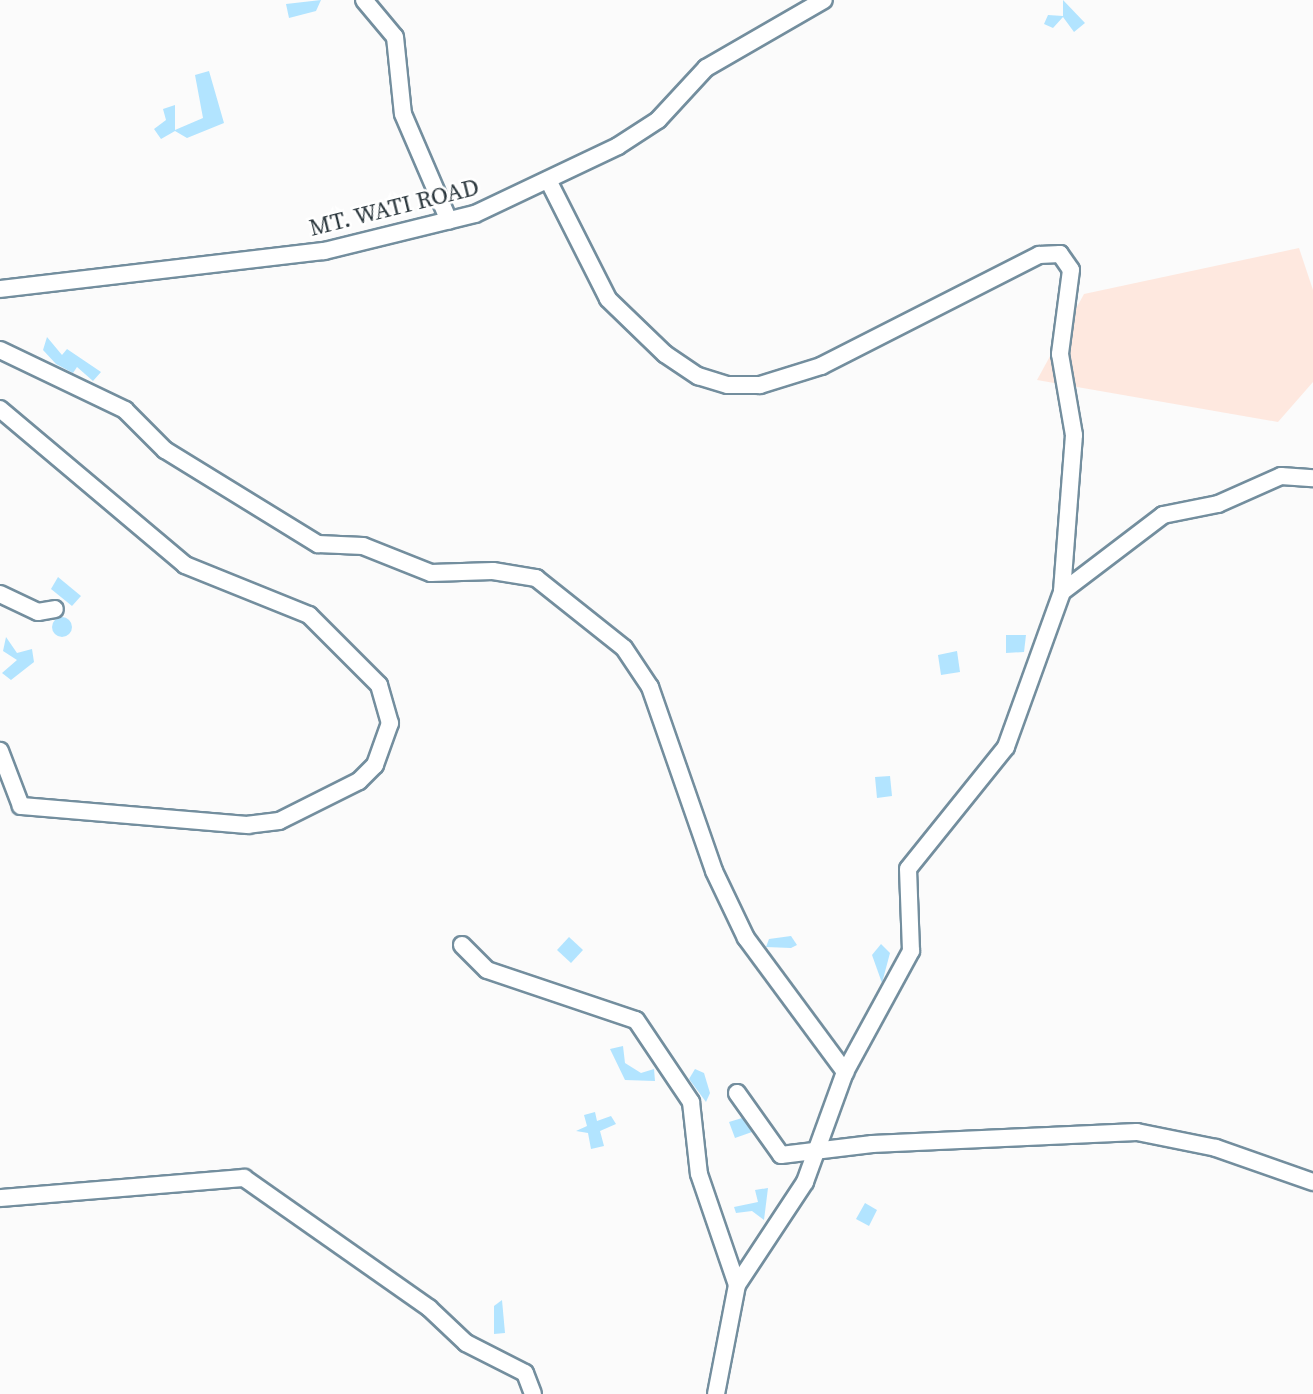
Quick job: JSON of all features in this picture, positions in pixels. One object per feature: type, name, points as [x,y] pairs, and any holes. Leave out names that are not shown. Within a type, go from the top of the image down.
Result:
[{"type":"street","points":[[364,0],[395,37],[403,114],[449,221]]},
{"type":"street","name":"MT. WATI ROAD","points":[[0,289],[324,251],[449,221],[548,180],[657,120],[706,68],[824,0]]},
{"type":"street","points":[[548,180],[608,299],[665,354],[698,376],[728,385],[760,385],[821,366],[999,270],[1039,255],[1065,258],[1071,270],[1060,363],[1074,435],[1062,592],[1006,747],[908,869],[911,951],[845,1072],[805,1182],[737,1284],[716,1394]]},
{"type":"street","points":[[0,349],[125,410],[164,450],[318,544],[363,545],[431,573],[493,571],[536,578],[624,648],[650,687],[714,871],[746,938],[845,1072]]},
{"type":"street","points":[[0,409],[184,565],[310,615],[379,685],[390,723],[375,765],[359,781],[279,821],[248,825],[21,806],[0,751]]},
{"type":"street","points":[[1062,592],[1163,514],[1218,504],[1281,476],[1313,478]]},
{"type":"street","points":[[0,594],[38,611],[55,609]]},
{"type":"street","points":[[462,945],[487,970],[636,1020],[691,1102],[699,1174],[737,1284]]},
{"type":"street","points":[[737,1093],[781,1155],[1137,1132],[1216,1148],[1313,1182]]},
{"type":"street","points":[[0,1198],[244,1178],[429,1308],[466,1343],[525,1373],[533,1394]]},
{"type":"shaded area","points":[[1299,248],[1313,290],[1313,382],[1278,422],[1037,380],[1084,294]]},
{"type":"building","points":[[321,0],[316,11],[289,18],[286,4]]},
{"type":"building","points":[[1063,0],[1085,23],[1074,32],[1063,17],[1053,28],[1044,24],[1048,15],[1063,16]]},
{"type":"building","points":[[209,71],[224,123],[187,138],[175,131],[161,139],[154,129],[166,120],[163,109],[175,105],[175,130],[203,118],[195,75]]},
{"type":"building","points":[[47,337],[62,355],[67,349],[101,372],[93,381],[77,367],[73,373],[56,364],[43,350]]},
{"type":"building","points":[[58,577],[81,596],[72,606],[51,589]]},
{"type":"building","points":[[62,617],[69,620],[72,627],[69,634],[62,637],[55,634],[52,627],[55,620]]},
{"type":"building","points":[[1006,635],[1026,635],[1024,652],[1006,653]]},
{"type":"building","points":[[6,637],[17,653],[32,649],[34,662],[11,680],[2,673],[17,660],[3,651]]},
{"type":"building","points":[[957,651],[960,672],[941,675],[938,655]]},
{"type":"building","points":[[890,776],[892,796],[877,798],[875,777]]},
{"type":"building","points":[[791,936],[797,945],[791,948],[766,947],[769,939]]},
{"type":"building","points":[[569,937],[583,950],[571,963],[557,950]]},
{"type":"building","points":[[881,944],[890,953],[882,983],[872,955]]},
{"type":"building","points":[[623,1046],[625,1063],[641,1073],[654,1069],[655,1081],[625,1080],[610,1049]]},
{"type":"building","points":[[695,1069],[704,1073],[710,1093],[706,1102],[689,1079]]},
{"type":"building","points":[[595,1112],[597,1121],[611,1116],[616,1124],[600,1131],[604,1146],[591,1149],[588,1133],[576,1131],[587,1126],[584,1115]]},
{"type":"building","points":[[742,1118],[752,1132],[735,1138],[729,1122]]},
{"type":"building","points":[[768,1188],[764,1220],[752,1211],[736,1213],[734,1207],[758,1202],[755,1190]]},
{"type":"building","points":[[865,1203],[877,1210],[869,1226],[856,1219]]},
{"type":"building","points":[[502,1300],[505,1333],[494,1334],[494,1306]]}]
